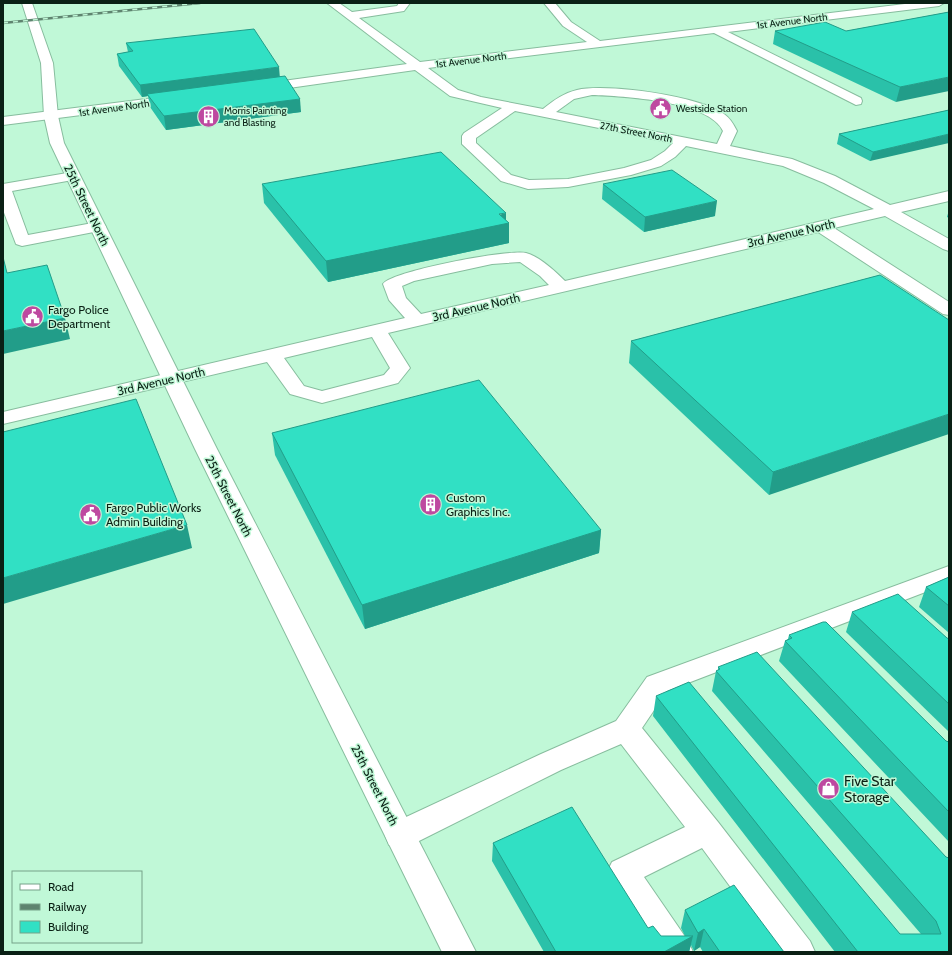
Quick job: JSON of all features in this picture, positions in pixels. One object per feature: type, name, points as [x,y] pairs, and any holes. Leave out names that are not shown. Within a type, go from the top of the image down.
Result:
[{"type":"street","name":"25th Street North","points":[[27,3],[47,63],[51,116],[57,143],[172,378],[459,952]]},
{"type":"street","name":"27th Street North","points":[[332,3],[454,93],[545,114],[787,162],[813,171],[949,246]]},
{"type":"street","points":[[349,16],[400,9],[405,3]]},
{"type":"street","points":[[549,3],[567,24],[597,44]]},
{"type":"street","name":"1st Avenue North","points":[[252,89],[418,66],[939,3]]},
{"type":"street","points":[[716,30],[856,101]]},
{"type":"street","points":[[545,114],[563,99],[579,93],[604,91],[698,106],[718,115],[727,123],[730,131],[722,149]]},
{"type":"street","name":"1st Avenue North","points":[[3,121],[189,98]]},
{"type":"street","points":[[513,107],[469,136],[469,144],[506,178],[528,185],[568,182],[626,172],[656,163],[670,154],[684,141]]},
{"type":"street","points":[[73,176],[3,188],[22,241],[98,227]]},
{"type":"street","name":"3rd Avenue North","points":[[3,418],[949,196]]},
{"type":"street","points":[[820,226],[949,310]]},
{"type":"street","points":[[417,321],[398,300],[392,284],[409,277],[492,259],[523,257],[546,272],[562,287]]},
{"type":"street","points":[[272,355],[298,390],[322,397],[391,379],[400,368],[377,330]]},
{"type":"street","points":[[400,835],[551,762],[626,729],[657,684],[680,675],[758,658],[818,622],[949,574]]},
{"type":"street","points":[[889,596],[911,615]]},
{"type":"street","points":[[818,622],[840,644]]},
{"type":"street","points":[[680,675],[701,699]]},
{"type":"street","points":[[626,729],[707,830],[798,952]]},
{"type":"street","points":[[676,952],[623,872],[707,830]]},
{"type":"building","points":[[949,12],[949,77],[900,87],[775,31],[825,22],[846,31]]},
{"type":"building","points":[[254,29],[279,67],[140,85],[117,54],[133,51],[126,43]]},
{"type":"building","points":[[285,76],[300,99],[164,116],[147,94]]},
{"type":"building","points":[[949,110],[949,134],[873,152],[839,134]]},
{"type":"building","points":[[441,152],[506,213],[499,214],[509,223],[326,261],[262,184]]},
{"type":"building","points":[[672,170],[717,201],[645,217],[603,184]]},
{"type":"building","points":[[3,257],[7,273],[47,265],[65,318],[3,331]]},
{"type":"building","points":[[880,275],[949,320],[949,414],[773,472],[631,341]]},
{"type":"building","name":"Custom Graphics Inc.","points":[[479,380],[601,530],[362,605],[272,433]]},
{"type":"building","name":"Fargo Public Works Admin Building","points":[[136,399],[187,525],[3,578],[3,432]]},
{"type":"building","points":[[949,577],[949,606],[926,587]]},
{"type":"building","points":[[898,594],[949,639],[949,704],[852,612]]},
{"type":"building","points":[[826,622],[946,741],[949,742],[949,812],[785,641],[792,638],[789,635]]},
{"type":"building","points":[[757,652],[946,857],[949,858],[949,952],[858,952],[656,696],[689,682],[900,934],[941,934],[936,921],[716,671],[720,669],[718,667]]},
{"type":"building","points":[[572,807],[648,928],[653,926],[661,936],[693,936],[664,952],[556,952],[493,843]]},
{"type":"building","points":[[734,885],[784,952],[720,952],[704,929],[698,933],[685,910]]},
{"type":"railway","points":[[3,23],[200,3]]},
{"type":"place","name":"Westside Station","points":[[661,108]]},
{"type":"place","name":"Morris Painting and Blasting","points":[[209,116]]},
{"type":"place","name":"Fargo Police Department","points":[[33,316]]},
{"type":"place","name":"Custom Graphics Inc.","points":[[430,504]]},
{"type":"place","name":"Fargo Public Works Admin Building","points":[[91,514]]},
{"type":"place","name":"Five Star Storage","points":[[829,789]]}]
